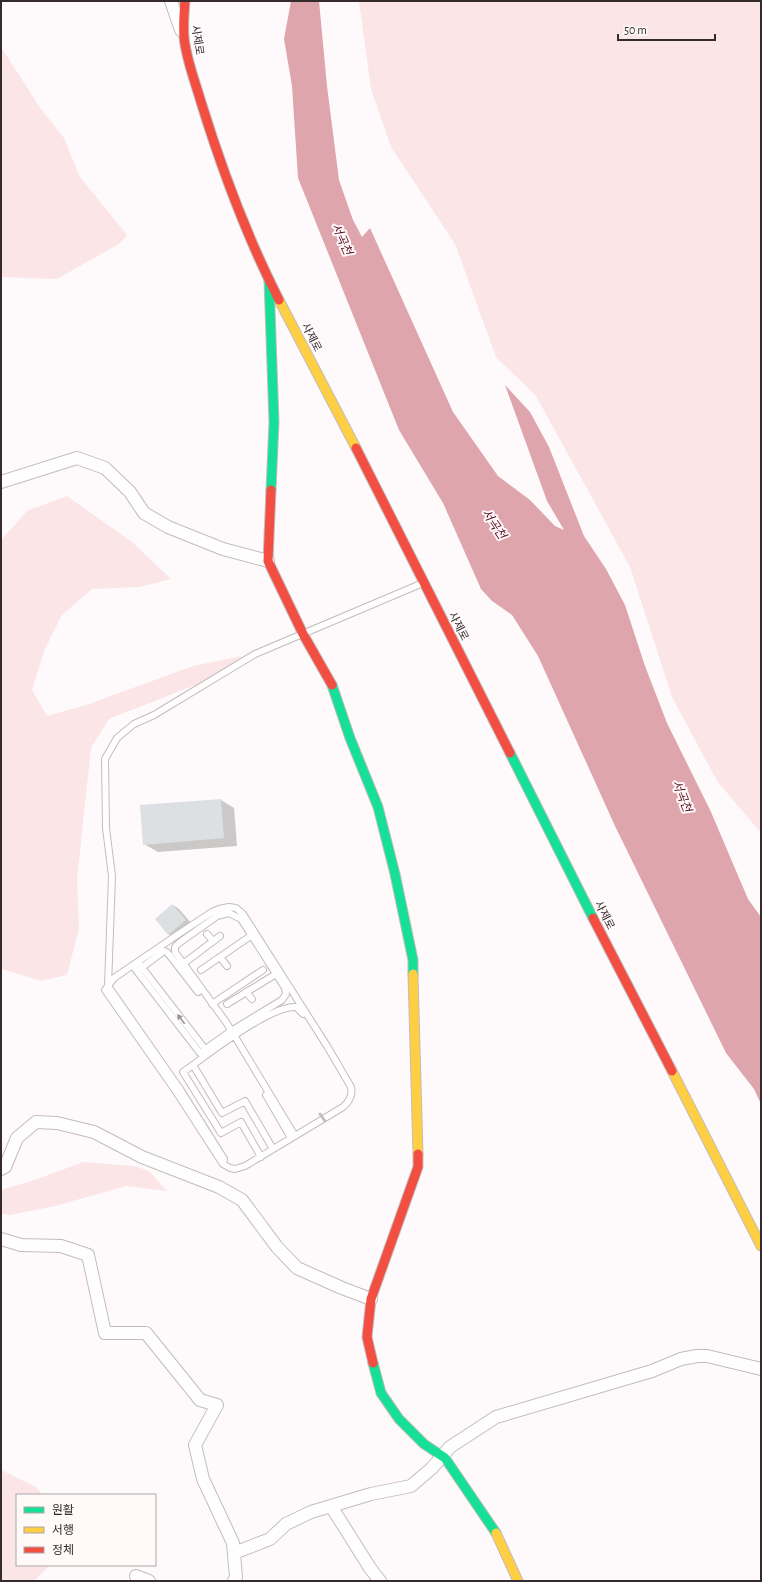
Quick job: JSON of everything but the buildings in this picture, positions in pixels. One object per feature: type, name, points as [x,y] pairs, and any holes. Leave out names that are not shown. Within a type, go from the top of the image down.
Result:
[{"type":"street","points":[[171,1],[184,39]]},
{"type":"street","name":"사제로","points":[[185,1],[183,25],[184,39],[209,128],[224,172],[250,238],[269,280],[761,1246]]},
{"type":"street","points":[[269,280],[274,422],[268,561],[303,634],[333,687],[350,738],[378,807],[395,874],[414,960],[418,1167],[371,1299],[367,1336],[381,1393],[399,1419],[424,1444],[445,1458],[494,1529],[518,1581]]},
{"type":"street","points":[[1,482],[77,458],[105,468],[130,492],[144,513],[168,526],[223,549],[268,561]]},
{"type":"street","points":[[1,1169],[5,1167],[17,1138],[36,1122],[57,1123],[94,1132],[142,1157],[219,1187],[242,1200],[277,1247],[297,1268],[371,1299]]},
{"type":"street","points":[[1,1238],[21,1245],[61,1246],[88,1255],[105,1333],[146,1333],[200,1400],[217,1405],[195,1445],[203,1479],[233,1543],[236,1577],[234,1581]]},
{"type":"street","points":[[234,1553],[270,1538],[286,1524],[311,1512],[371,1494],[411,1486],[432,1468],[450,1447],[496,1417],[652,1371],[681,1359],[697,1356],[707,1356],[761,1369]]},
{"type":"street","points":[[331,1506],[370,1568],[380,1581]]},
{"type":"street","points":[[136,1576],[149,1581]]},
{"type":"lane","points":[[261,1157],[241,1122],[220,1133],[184,1072],[231,1034],[284,1008],[296,1007],[302,1012],[349,1090],[348,1098],[340,1106],[261,1157],[239,1168],[230,1168],[223,1164],[107,988],[112,876],[106,828],[104,759],[116,738],[134,724],[154,715],[255,654],[424,583]]},
{"type":"lane","points":[[137,967],[180,933],[219,909],[229,907],[236,908],[243,914],[327,1046],[352,1091],[346,1104],[292,1136]]},
{"type":"lane","points":[[137,967],[205,1049],[231,1034],[282,1000],[286,994],[285,988],[252,935],[238,916],[229,913],[222,914],[176,945],[175,952],[212,1004],[231,1034],[292,1136]]},
{"type":"lane","points":[[207,934],[213,941]]},
{"type":"lane","points":[[201,970],[252,935]]},
{"type":"lane","points":[[183,964],[220,936]]},
{"type":"lane","points":[[107,988],[114,978],[137,967],[164,951],[167,952],[231,1034]]},
{"type":"lane","points":[[220,957],[226,966]]},
{"type":"lane","points":[[212,1004],[263,970]]},
{"type":"lane","points":[[246,973],[251,978]]},
{"type":"lane","points":[[227,1004],[276,974]]},
{"type":"lane","points":[[246,992],[252,999]]},
{"type":"lane","points":[[193,1065],[222,1113],[245,1101],[273,1149]]},
{"type":"shaded area","points":[[359,1],[761,1],[761,833],[717,781],[672,697],[630,567],[536,396],[496,357],[455,244],[391,147],[371,89]]},
{"type":"shaded area","points":[[1,47],[41,109],[64,138],[80,177],[127,235],[119,244],[57,279],[1,277]]},
{"type":"shaded area","points":[[67,496],[132,542],[171,579],[140,587],[92,589],[62,615],[44,651],[32,690],[47,716],[89,704],[193,666],[242,656],[213,678],[109,719],[91,748],[77,879],[79,929],[67,975],[41,981],[1,969],[1,540],[27,511]]},
{"type":"shaded area","points":[[83,1162],[134,1166],[149,1171],[167,1191],[126,1186],[55,1206],[10,1215],[1,1214],[1,1190],[32,1181]]},
{"type":"shaded area","points":[[1,1470],[36,1487],[42,1494],[16,1494],[16,1566],[49,1566],[34,1581],[1,1581]]},
{"type":"water","name":"서곡천","points":[[291,1],[319,1],[327,86],[339,180],[353,220],[362,237],[370,228],[453,412],[498,476],[530,500],[555,526],[564,530],[547,501],[505,385],[530,412],[549,447],[584,536],[606,569],[625,605],[645,666],[667,723],[711,812],[748,899],[761,917],[761,1104],[754,1089],[726,1053],[615,826],[538,656],[512,615],[492,601],[481,589],[443,503],[399,430],[298,178],[292,86],[284,39]]},
{"type":"railway","points":[[320,1114],[325,1121]]},
{"type":"traffic: fast","points":[[269,280],[274,422],[271,490]]},
{"type":"traffic: fast","points":[[332,685],[350,738],[378,807],[395,874],[413,960],[413,974]]},
{"type":"traffic: fast","points":[[510,753],[593,918]]},
{"type":"traffic: fast","points":[[373,1363],[381,1393],[399,1419],[424,1444],[445,1458],[496,1533]]},
{"type":"traffic: slow","points":[[279,300],[356,448]]},
{"type":"traffic: slow","points":[[413,974],[418,1154]]},
{"type":"traffic: slow","points":[[672,1071],[761,1246]]},
{"type":"traffic: slow","points":[[496,1533],[518,1581]]},
{"type":"traffic: jam","points":[[185,1],[185,45],[201,102],[236,203],[256,252],[279,300]]},
{"type":"traffic: jam","points":[[356,448],[510,753]]},
{"type":"traffic: jam","points":[[271,490],[268,561],[303,634],[332,685]]},
{"type":"traffic: jam","points":[[593,918],[672,1071]]},
{"type":"traffic: jam","points":[[373,1363],[367,1337],[371,1299],[418,1167],[418,1154]]}]
